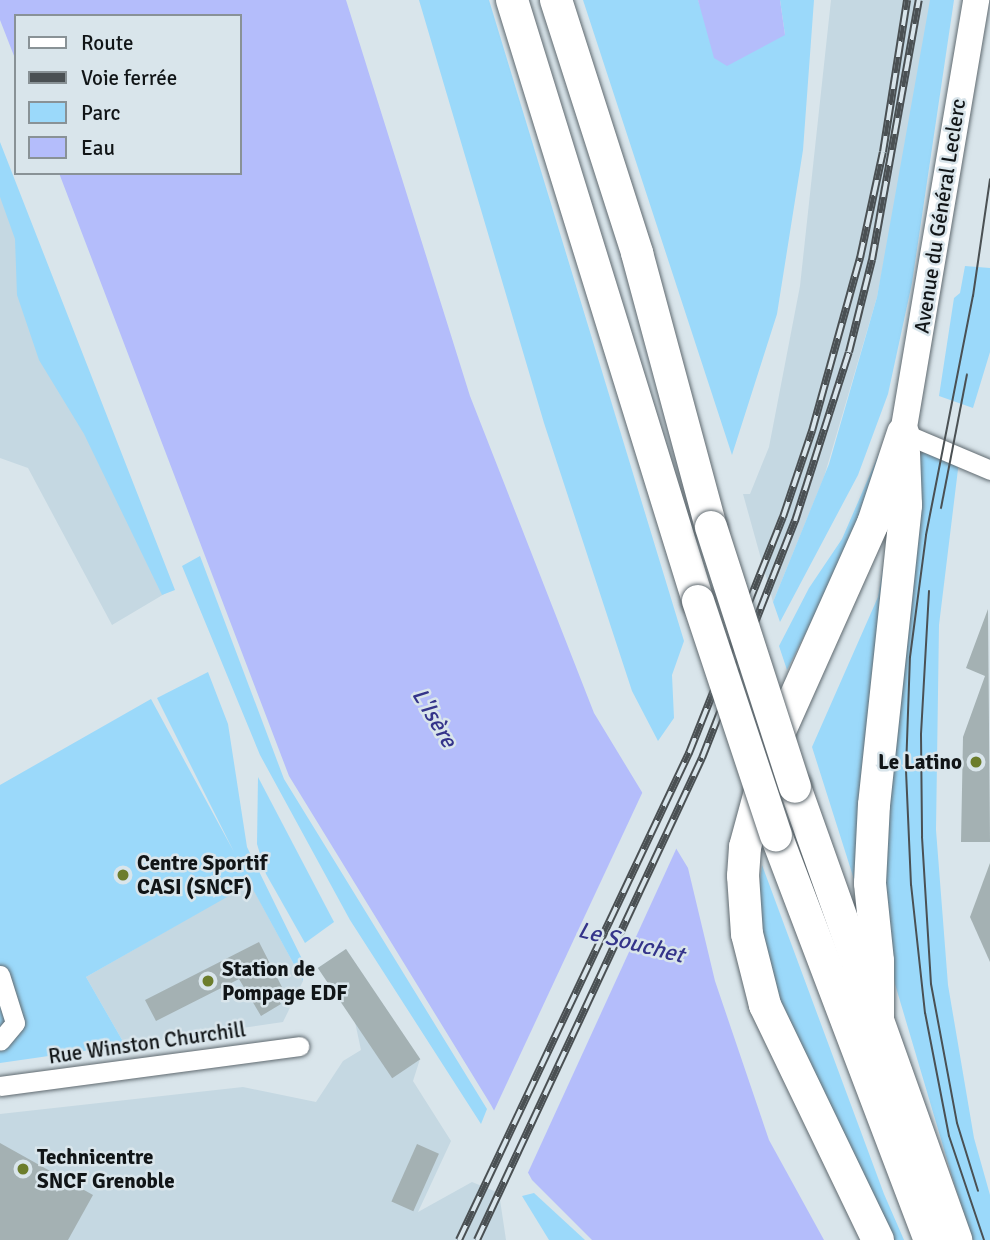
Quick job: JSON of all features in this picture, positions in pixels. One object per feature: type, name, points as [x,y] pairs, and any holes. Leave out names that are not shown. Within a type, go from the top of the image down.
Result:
[{"type":"highway","points":[[512,0],[698,601],[776,835],[930,1240]]},
{"type":"highway","points":[[556,0],[637,253],[711,527],[795,787],[956,1240]]},
{"type":"highway","points":[[878,1026],[878,961],[870,883],[874,805],[906,505],[903,433]]},
{"type":"highway","points":[[878,1240],[765,1005],[747,934],[743,876],[745,847],[771,751],[873,523],[903,433]]},
{"type":"main road","name":"Avenue du Général Leclerc","points":[[903,433],[976,0]]},
{"type":"street","points":[[903,433],[990,470]]},
{"type":"street","points":[[0,975],[15,1023],[0,1041]]},
{"type":"street","name":"Rue Winston Churchill","points":[[0,1086],[299,1046]]},
{"type":"shaded area","points":[[831,0],[931,0],[926,48],[877,297],[824,477],[773,602],[743,494],[750,494],[769,447],[800,286]]},
{"type":"shaded area","points":[[0,154],[171,590],[112,625],[28,468],[0,458]]},
{"type":"shaded area","name":"Station de Pompage EDF","points":[[250,883],[303,981],[283,1022],[125,1045],[86,977]]},
{"type":"shaded area","points":[[346,949],[420,1059],[413,1081],[451,1141],[418,1212],[472,1182],[499,1193],[506,1240],[0,1240],[0,1114],[243,1087],[316,1102],[343,1061],[361,1050],[355,1022],[318,968]]},
{"type":"green space","points":[[419,0],[489,0],[684,641],[672,675],[674,718],[658,741],[632,691],[544,423]]},
{"type":"green space","points":[[583,0],[698,0],[707,26],[785,35],[780,0],[814,0],[803,150],[777,314],[732,455]]},
{"type":"green space","points":[[930,0],[954,0],[912,283],[888,394],[858,475],[780,622],[773,602],[829,464],[877,297]]},
{"type":"green space","points":[[0,142],[175,590],[162,595],[84,434],[39,360],[17,295],[15,239],[0,197]]},
{"type":"green space","points":[[965,266],[990,268],[990,352],[973,408],[939,396],[954,298],[960,293]]},
{"type":"green space","points":[[887,435],[881,469],[840,565],[787,670],[779,646],[809,588],[842,539]]},
{"type":"green space","points":[[920,452],[959,461],[939,625],[936,830],[948,985],[974,1138],[990,1195],[990,1240],[973,1240],[954,1183],[895,984],[881,894]]},
{"type":"green space","points":[[890,528],[858,892],[812,747],[878,597]]},
{"type":"green space","points":[[200,556],[284,779],[487,1109],[481,1124],[350,920],[260,755],[182,566]]},
{"type":"green space","name":"Centre Sportif CASI (SNCF)","points":[[208,672],[228,724],[247,847],[303,961],[303,981],[250,884],[86,977],[125,1045],[0,1063],[0,785],[151,699],[234,852],[157,698]]},
{"type":"green space","points":[[258,777],[334,922],[305,943],[266,874],[257,844]]},
{"type":"green space","points":[[762,865],[884,1194],[904,1240],[890,1240],[786,1022],[765,958],[758,897]]},
{"type":"green space","points":[[534,1193],[585,1240],[549,1240],[522,1196]]},
{"type":"water","points":[[0,0],[346,0],[470,396],[594,713],[688,868],[715,981],[769,1140],[824,1240],[592,1240],[532,1180],[491,1105],[289,776],[60,175],[242,175],[242,14],[14,14],[14,56],[0,20]]},
{"type":"water","points":[[698,0],[780,0],[785,35],[727,66],[714,58]]},
{"type":"pier","points":[[644,789],[678,845],[526,1177],[492,1115]]},
{"type":"building","points":[[988,609],[990,842],[961,842],[963,737],[985,676],[966,668]]},
{"type":"building","points":[[990,863],[990,962],[970,917]]},
{"type":"building","name":"Station de Pompage EDF","points":[[259,942],[284,991],[276,996],[281,1004],[261,1016],[239,979],[156,1021],[145,1000]]},
{"type":"building","points":[[346,949],[420,1059],[392,1078],[318,968]]},
{"type":"building","name":"Technicentre SNCF Grenoble","points":[[0,1143],[93,1195],[68,1240],[0,1240]]},
{"type":"building","points":[[417,1144],[439,1154],[413,1211],[391,1202]]},
{"type":"tram line","points":[[984,1240],[949,1136],[925,1013],[911,885],[906,770],[910,657],[926,535],[973,296],[990,179]]},
{"type":"tram line","points":[[941,508],[967,374]]},
{"type":"tram line","points":[[929,591],[921,735],[922,837],[931,984],[957,1123],[978,1191]]},
{"type":"railway","points":[[459,1240],[689,753],[783,517],[812,431],[860,258],[883,152],[907,0]]},
{"type":"railway","points":[[477,1240],[702,758],[795,521],[849,352],[872,260],[919,0]]},
{"type":"place","name":"Le Latino","points":[[976,762]]},
{"type":"place","name":"Centre Sportif CASI (SNCF)","points":[[123,875]]},
{"type":"place","name":"Station de Pompage EDF","points":[[208,981]]},
{"type":"place","name":"Technicentre SNCF Grenoble","points":[[23,1169]]},
{"type":"water label","name":"L'Isère","points":[[434,718]]},
{"type":"water label","name":"Le Souchet","points":[[631,943]]}]
